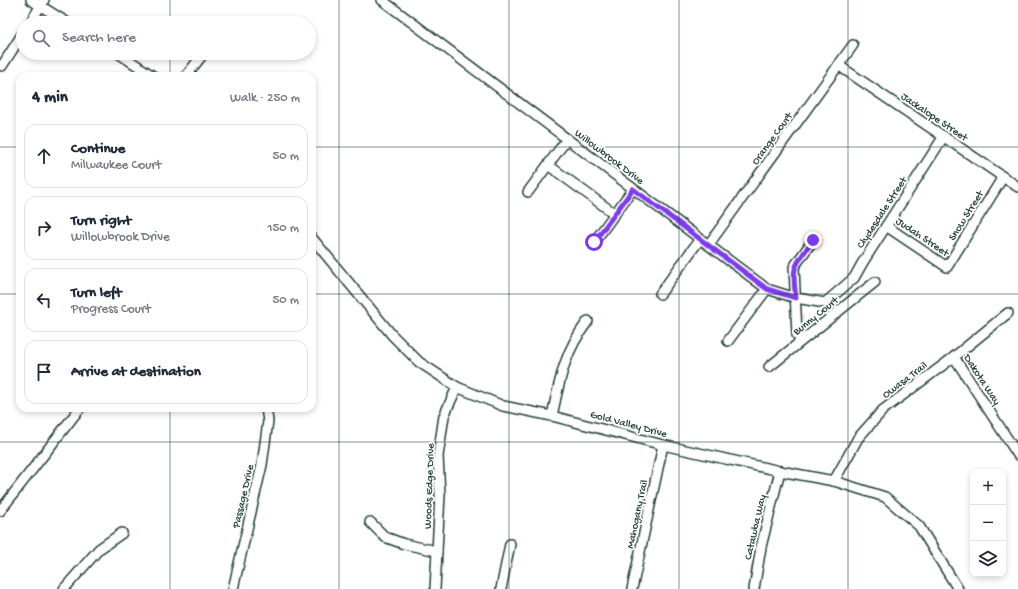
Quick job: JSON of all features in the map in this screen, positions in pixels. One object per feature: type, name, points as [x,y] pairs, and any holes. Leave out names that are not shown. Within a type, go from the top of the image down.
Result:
[{"type":"street","points":[[31,0],[42,3],[59,16]]},
{"type":"street","name":"Willowbrook Drive","points":[[382,0],[767,289],[796,298],[825,303],[834,296]]},
{"type":"street","points":[[34,16],[42,3]]},
{"type":"street","points":[[2,66],[16,45]]},
{"type":"street","name":"Orange Court","points":[[709,244],[852,45]]},
{"type":"street","points":[[129,60],[147,72]]},
{"type":"street","points":[[189,72],[199,60]]},
{"type":"street","name":"Jackalope Street","points":[[838,65],[1018,187]]},
{"type":"street","name":"Clydesdale Street","points":[[834,296],[854,278],[944,136]]},
{"type":"street","points":[[528,192],[567,139]]},
{"type":"street","points":[[548,165],[615,214]]},
{"type":"street","name":"Snow Street","points":[[947,267],[1003,177]]},
{"type":"street","points":[[594,242],[633,189]]},
{"type":"street","name":"Judah Street","points":[[886,226],[947,267]]},
{"type":"street","points":[[660,294],[700,239]]},
{"type":"street","points":[[801,341],[797,335],[796,298],[793,280],[794,267],[813,240]]},
{"type":"street","name":"Gold Valley Drive","points":[[316,243],[392,335],[419,362],[457,387],[502,406],[552,416],[663,445],[780,471],[834,481],[886,497],[919,526],[958,589]]},
{"type":"street","name":"Bunny Court","points":[[769,367],[875,282]]},
{"type":"street","points":[[728,341],[767,289]]},
{"type":"street","name":"Owasa Trail","points":[[834,481],[858,438],[882,410],[954,357],[1008,313]]},
{"type":"street","points":[[552,416],[565,359],[578,334],[588,321]]},
{"type":"street","name":"Dakota Way","points":[[954,357],[1015,444],[1018,455]]},
{"type":"street","name":"Woods Edge Drive","points":[[435,589],[440,495],[438,456],[444,416],[457,387]]},
{"type":"street","points":[[0,511],[77,412]]},
{"type":"street","name":"Passage Drive","points":[[233,589],[262,465],[268,421],[267,412]]},
{"type":"street","name":"Mahogany Trail","points":[[632,589],[663,445]]},
{"type":"street","name":"Catawba Way","points":[[754,589],[761,547],[780,471]]},
{"type":"street","points":[[370,522],[385,537],[404,544],[437,551]]},
{"type":"street","points":[[64,589],[99,549],[122,533]]},
{"type":"street","points":[[502,589],[510,544]]},
{"type":"route","points":[[594,242],[633,189],[700,239],[709,244],[767,289],[796,298],[793,280],[794,267],[813,240]]}]
